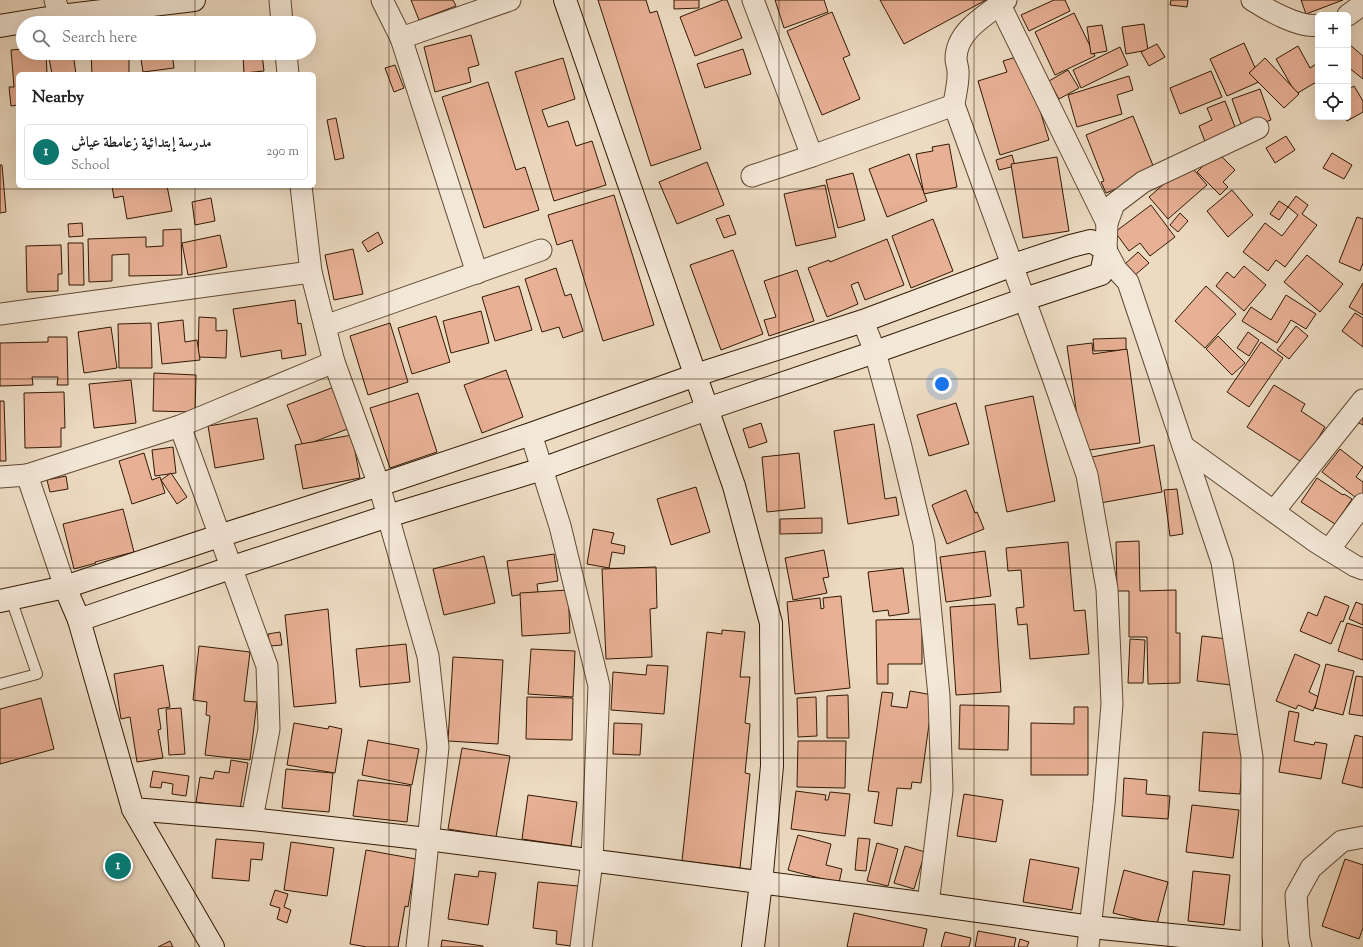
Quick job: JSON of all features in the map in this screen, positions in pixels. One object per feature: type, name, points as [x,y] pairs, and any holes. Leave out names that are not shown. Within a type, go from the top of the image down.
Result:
[{"type":"street","points":[[32,16],[57,8],[194,0]]},
{"type":"street","points":[[280,0],[281,16]]},
{"type":"street","points":[[382,0],[401,38],[477,273]]},
{"type":"street","points":[[401,38],[510,0]]},
{"type":"street","points":[[565,0],[734,486],[771,622],[772,766],[761,883],[753,947]]},
{"type":"street","points":[[753,0],[812,156]]},
{"type":"street","points":[[1252,0],[1285,18],[1315,26]]},
{"type":"street","points":[[1089,937],[1104,804],[1112,704],[1107,590],[1086,475],[1025,299],[954,105],[958,72],[956,59],[958,46],[963,35],[971,26],[1003,2],[1107,223]]},
{"type":"street","points":[[1351,13],[1363,4]]},
{"type":"street","points":[[0,26],[16,21]]},
{"type":"street","points":[[287,60],[288,72]]},
{"type":"street","points":[[752,176],[954,105]]},
{"type":"street","points":[[79,620],[388,516],[542,469],[708,408],[1101,274],[1106,250],[1107,223],[1114,204],[1144,182],[1258,128]]},
{"type":"street","points":[[301,188],[311,272],[334,362],[379,485],[428,656],[438,747],[417,947]]},
{"type":"street","points":[[6,600],[65,587],[379,485],[531,434],[696,375],[863,320],[1012,265],[1091,241],[1106,250],[1116,268],[1128,282],[1222,562],[1252,757],[1251,945],[1089,937],[928,904],[428,839],[252,819],[133,809]]},
{"type":"street","points":[[326,326],[541,250]]},
{"type":"street","points":[[0,314],[311,272]]},
{"type":"street","points":[[863,320],[875,352],[900,443],[924,543],[939,696],[942,790],[928,904]]},
{"type":"street","points":[[0,477],[27,475],[180,426],[334,362]]},
{"type":"street","points":[[1274,511],[1363,400]]},
{"type":"street","points":[[180,426],[230,568],[267,666],[269,729],[252,819]]},
{"type":"street","points":[[531,434],[560,526],[599,686],[592,861],[581,947]]},
{"type":"street","points":[[1183,446],[1316,542],[1355,566],[1363,569]]},
{"type":"street","points":[[27,475],[65,587],[79,620],[133,809],[213,947]]},
{"type":"street","points":[[1329,550],[1363,504]]},
{"type":"street","points":[[1301,947],[1299,939],[1296,895],[1311,868],[1342,840],[1363,837]]},
{"type":"lane","points":[[0,684],[37,674],[6,600]]},
{"type":"building","points":[[411,0],[453,0],[456,6],[419,20]]},
{"type":"building","points":[[598,0],[646,0],[650,13],[657,11],[701,149],[651,166]]},
{"type":"building","points":[[674,0],[699,0],[699,8],[674,9]]},
{"type":"building","points":[[723,0],[727,0],[742,38],[695,56],[680,17]]},
{"type":"building","points":[[775,0],[824,0],[828,12],[784,28]]},
{"type":"building","points":[[880,0],[986,0],[904,44]]},
{"type":"building","points":[[1054,0],[1065,0],[1070,11],[1029,31],[1021,15]]},
{"type":"building","points":[[1171,0],[1188,0],[1187,7],[1170,5]]},
{"type":"building","points":[[1301,0],[1343,0],[1306,14]]},
{"type":"building","points":[[832,12],[850,55],[843,58],[860,99],[822,115],[787,31]]},
{"type":"building","points":[[1074,13],[1095,56],[1055,75],[1035,32]]},
{"type":"building","points":[[1144,24],[1148,50],[1126,54],[1122,27]]},
{"type":"building","points":[[1102,25],[1107,51],[1091,54],[1087,27]]},
{"type":"building","points":[[471,35],[479,65],[468,68],[471,82],[435,92],[424,47]]},
{"type":"building","points":[[1244,43],[1261,81],[1227,96],[1210,59]]},
{"type":"building","points":[[1157,44],[1165,57],[1149,66],[1141,52]]},
{"type":"building","points":[[1298,46],[1310,68],[1315,65],[1315,83],[1296,94],[1276,59]]},
{"type":"building","points":[[1351,46],[1363,56],[1363,79],[1351,69]]},
{"type":"building","points":[[1120,47],[1128,65],[1081,88],[1073,70]]},
{"type":"building","points":[[743,49],[751,74],[705,88],[697,64]]},
{"type":"building","points":[[11,50],[16,50],[16,60],[46,60],[47,72],[16,72],[16,105],[11,106],[9,87],[14,87]]},
{"type":"building","points":[[1023,55],[1049,140],[1000,155],[978,81],[1007,72],[1003,61]]},
{"type":"building","points":[[563,58],[575,99],[542,110],[548,127],[568,121],[576,146],[592,141],[606,185],[554,201],[515,72]]},
{"type":"building","points":[[1265,58],[1299,94],[1284,108],[1249,73]]},
{"type":"building","points":[[49,60],[74,60],[76,72],[52,72]]},
{"type":"building","points":[[91,60],[129,60],[129,72],[92,72]]},
{"type":"building","points":[[141,60],[173,60],[174,68],[143,72]]},
{"type":"building","points":[[243,60],[263,60],[264,71],[244,72]]},
{"type":"building","points":[[395,65],[404,88],[394,92],[385,68]]},
{"type":"building","points":[[1068,70],[1079,88],[1059,99],[1049,81]]},
{"type":"building","points":[[1211,71],[1222,97],[1180,114],[1170,88]]},
{"type":"building","points":[[1129,76],[1133,90],[1117,95],[1122,114],[1077,127],[1068,95]]},
{"type":"building","points":[[488,82],[516,170],[525,167],[539,210],[484,228],[442,97]]},
{"type":"building","points":[[1354,86],[1363,101],[1363,112],[1351,119],[1351,88]]},
{"type":"building","points":[[1260,89],[1271,120],[1243,130],[1232,99]]},
{"type":"building","points":[[1225,101],[1237,132],[1206,144],[1199,126],[1212,120],[1207,108]]},
{"type":"building","points":[[1133,116],[1156,173],[1106,193],[1101,182],[1104,181],[1086,135]]},
{"type":"building","points":[[336,118],[344,158],[335,160],[327,120]]},
{"type":"building","points":[[1286,136],[1295,150],[1275,163],[1266,148]]},
{"type":"building","points":[[949,144],[957,187],[924,194],[916,154],[933,151],[932,147]]},
{"type":"building","points":[[1217,152],[1235,170],[1223,182],[1228,187],[1220,195],[1197,172]]},
{"type":"building","points":[[1332,153],[1352,165],[1344,179],[1323,168]]},
{"type":"building","points":[[909,154],[927,201],[887,217],[869,169]]},
{"type":"building","points":[[1012,155],[1015,166],[999,170],[996,160]]},
{"type":"building","points":[[1057,157],[1069,231],[1023,238],[1011,164]]},
{"type":"building","points":[[707,162],[724,205],[677,224],[659,182]]},
{"type":"building","points":[[1188,163],[1207,185],[1168,219],[1149,197]]},
{"type":"building","points":[[0,165],[2,165],[6,212],[0,213]]},
{"type":"building","points":[[853,173],[865,220],[838,228],[826,180]]},
{"type":"building","points":[[825,185],[836,237],[796,246],[784,194]]},
{"type":"building","points":[[112,188],[167,188],[172,211],[127,219],[123,196],[114,198]]},
{"type":"building","points":[[1232,190],[1253,215],[1228,237],[1207,211]]},
{"type":"building","points":[[614,195],[654,325],[603,341],[572,240],[557,245],[548,215]]},
{"type":"building","points":[[1296,196],[1308,205],[1302,214],[1317,225],[1285,267],[1276,260],[1268,271],[1243,252],[1265,223],[1282,236],[1298,215],[1288,207]]},
{"type":"building","points":[[211,198],[215,221],[195,225],[192,202]]},
{"type":"building","points":[[1279,201],[1288,207],[1279,220],[1270,214]]},
{"type":"building","points":[[1151,205],[1175,237],[1150,256],[1140,243],[1129,251],[1115,232]]},
{"type":"building","points":[[1180,213],[1188,221],[1178,232],[1170,225]]},
{"type":"building","points":[[729,215],[736,234],[724,238],[716,219]]},
{"type":"building","points":[[1357,217],[1363,219],[1363,263],[1360,271],[1339,262]]},
{"type":"building","points":[[933,219],[953,271],[911,288],[892,236]]},
{"type":"building","points":[[82,223],[83,236],[69,237],[68,224]]},
{"type":"building","points":[[181,229],[182,275],[129,276],[129,254],[112,255],[112,281],[89,282],[88,239],[146,237],[146,247],[163,246],[163,230]]},
{"type":"building","points":[[378,232],[383,243],[368,252],[362,242]]},
{"type":"building","points":[[220,235],[227,267],[188,275],[182,243]]},
{"type":"building","points":[[887,239],[904,285],[865,300],[858,282],[851,285],[858,304],[827,317],[808,268],[829,260],[830,262]]},
{"type":"building","points":[[68,243],[83,243],[84,285],[69,285]]},
{"type":"building","points":[[61,245],[62,274],[58,274],[58,291],[27,292],[26,246]]},
{"type":"building","points":[[353,249],[363,294],[334,300],[325,255]]},
{"type":"building","points":[[733,250],[763,334],[721,350],[690,265]]},
{"type":"building","points":[[1138,252],[1149,263],[1135,275],[1125,264]]},
{"type":"building","points":[[1307,255],[1343,284],[1320,312],[1284,282]]},
{"type":"building","points":[[1244,266],[1266,285],[1244,311],[1216,286],[1227,272],[1234,278]]},
{"type":"building","points":[[556,268],[565,296],[571,294],[583,331],[563,338],[559,327],[542,332],[525,279]]},
{"type":"building","points":[[797,270],[814,321],[769,336],[764,320],[776,317],[764,281]]},
{"type":"building","points":[[1363,283],[1363,315],[1349,307]]},
{"type":"building","points":[[519,286],[532,330],[495,341],[482,297]]},
{"type":"building","points":[[1206,286],[1236,314],[1205,348],[1175,321]]},
{"type":"building","points":[[1286,295],[1316,314],[1306,329],[1291,320],[1277,343],[1242,321],[1251,307],[1271,320]]},
{"type":"building","points":[[295,300],[298,324],[301,323],[306,355],[282,359],[281,350],[241,357],[233,309]]},
{"type":"building","points":[[481,311],[489,343],[451,353],[443,321]]},
{"type":"building","points":[[1355,313],[1363,318],[1363,347],[1342,331]]},
{"type":"building","points":[[436,316],[450,362],[412,374],[398,328]]},
{"type":"building","points":[[199,317],[216,318],[216,331],[227,330],[226,358],[198,357]]},
{"type":"building","points":[[183,320],[185,342],[197,340],[200,360],[162,364],[158,323]]},
{"type":"building","points":[[151,323],[152,368],[119,368],[118,324]]},
{"type":"building","points":[[390,323],[408,382],[368,395],[350,336]]},
{"type":"building","points":[[1296,326],[1308,336],[1289,359],[1277,350]]},
{"type":"building","points":[[111,327],[117,368],[84,373],[78,332]]},
{"type":"building","points":[[1248,332],[1259,340],[1249,356],[1237,348]]},
{"type":"building","points":[[1218,336],[1245,363],[1232,375],[1206,349]]},
{"type":"building","points":[[48,337],[67,337],[68,385],[57,385],[58,377],[32,377],[33,385],[0,386],[0,343],[48,342]]},
{"type":"building","points":[[1126,338],[1126,350],[1094,351],[1093,339]]},
{"type":"building","points":[[1261,342],[1283,358],[1249,407],[1227,392]]},
{"type":"building","points":[[1092,343],[1093,354],[1127,349],[1140,443],[1082,451],[1067,346]]},
{"type":"building","points":[[506,370],[523,417],[482,433],[464,385]]},
{"type":"building","points":[[154,373],[196,375],[195,412],[153,411]]},
{"type":"building","points":[[131,380],[136,423],[94,428],[89,384]]},
{"type":"building","points":[[1274,385],[1305,404],[1301,411],[1325,427],[1303,463],[1247,427]]},
{"type":"building","points":[[334,387],[350,428],[303,446],[287,405]]},
{"type":"building","points":[[64,392],[65,428],[61,428],[61,447],[25,448],[24,393]]},
{"type":"building","points":[[418,393],[437,452],[390,468],[370,408]]},
{"type":"building","points":[[1033,396],[1055,501],[1007,512],[985,406]]},
{"type":"building","points":[[0,401],[4,401],[6,461],[0,461]]},
{"type":"building","points":[[956,403],[969,444],[929,456],[917,415]]},
{"type":"building","points":[[1363,410],[1363,425],[1357,422]]},
{"type":"building","points":[[257,418],[264,459],[215,468],[208,426]]},
{"type":"building","points":[[761,423],[767,442],[749,448],[743,429]]},
{"type":"building","points":[[874,424],[885,499],[896,497],[899,515],[848,524],[834,431]]},
{"type":"building","points":[[352,435],[360,478],[303,489],[295,445]]},
{"type":"building","points":[[1154,445],[1162,492],[1100,503],[1092,457]]},
{"type":"building","points":[[173,447],[176,473],[155,476],[152,450]]},
{"type":"building","points":[[1340,449],[1363,467],[1356,477],[1363,482],[1363,494],[1359,500],[1322,472]]},
{"type":"building","points":[[144,453],[152,480],[160,477],[165,493],[132,504],[119,461]]},
{"type":"building","points":[[799,453],[805,508],[767,512],[762,457]]},
{"type":"building","points":[[171,473],[187,497],[177,504],[161,480]]},
{"type":"building","points":[[66,476],[68,489],[50,492],[47,480]]},
{"type":"building","points":[[1317,478],[1343,495],[1344,494],[1352,499],[1335,524],[1301,502]]},
{"type":"building","points":[[696,487],[710,532],[671,545],[657,499]]},
{"type":"building","points":[[1177,489],[1183,534],[1170,536],[1164,490]]},
{"type":"building","points":[[966,490],[975,513],[977,512],[984,529],[947,544],[932,505]]},
{"type":"building","points":[[123,509],[134,552],[74,569],[63,524]]},
{"type":"building","points":[[822,518],[822,533],[780,534],[780,519]]},
{"type":"building","points":[[593,529],[614,533],[611,543],[625,546],[624,554],[612,552],[609,568],[587,564]]},
{"type":"building","points":[[1139,541],[1140,591],[1176,590],[1176,633],[1180,633],[1180,683],[1148,684],[1147,637],[1129,637],[1129,591],[1117,591],[1116,542]]},
{"type":"building","points":[[1068,542],[1074,611],[1085,610],[1089,654],[1030,659],[1027,624],[1018,625],[1016,608],[1024,607],[1021,570],[1008,571],[1006,548]]},
{"type":"building","points":[[824,550],[829,577],[823,578],[827,593],[793,600],[785,558]]},
{"type":"building","points":[[985,551],[991,596],[946,602],[940,557]]},
{"type":"building","points":[[554,554],[558,581],[537,584],[538,592],[512,596],[507,561]]},
{"type":"building","points":[[484,556],[495,603],[444,615],[433,569]]},
{"type":"building","points":[[656,567],[657,608],[650,609],[652,657],[606,659],[602,569]]},
{"type":"building","points":[[903,568],[909,613],[889,616],[888,610],[873,612],[868,572]]},
{"type":"building","points":[[568,590],[570,633],[522,636],[520,593]]},
{"type":"building","points":[[841,596],[850,688],[795,694],[787,602],[820,598],[821,609],[824,608],[823,598]]},
{"type":"building","points":[[1325,596],[1349,606],[1343,622],[1341,621],[1331,644],[1300,631],[1308,612],[1317,616]]},
{"type":"building","points":[[1356,602],[1363,605],[1363,625],[1349,619]]},
{"type":"building","points":[[995,604],[1001,692],[956,695],[950,607]]},
{"type":"building","points":[[328,609],[336,703],[294,707],[285,615]]},
{"type":"building","points":[[922,619],[922,664],[888,664],[888,684],[877,684],[876,620]]},
{"type":"building","points":[[1347,623],[1363,628],[1363,660],[1338,651]]},
{"type":"building","points":[[722,630],[745,632],[740,677],[750,677],[745,723],[750,724],[745,773],[750,774],[740,868],[682,861],[707,632],[722,634]]},
{"type":"building","points":[[280,632],[282,645],[270,646],[268,634]]},
{"type":"building","points":[[1202,636],[1236,640],[1231,685],[1197,681]]},
{"type":"building","points":[[1130,639],[1145,640],[1143,683],[1128,683]]},
{"type":"building","points":[[406,644],[410,682],[360,687],[356,649]]},
{"type":"building","points":[[199,646],[250,652],[244,701],[257,702],[250,760],[205,755],[210,716],[206,715],[207,702],[193,700]]},
{"type":"building","points":[[531,649],[575,651],[573,697],[528,694]]},
{"type":"building","points":[[1295,654],[1320,665],[1309,692],[1319,697],[1313,711],[1298,705],[1296,709],[1276,701]]},
{"type":"building","points":[[453,657],[503,660],[498,744],[448,741]]},
{"type":"building","points":[[1326,664],[1354,671],[1343,715],[1315,708]]},
{"type":"building","points":[[163,665],[170,707],[158,709],[161,729],[158,730],[163,758],[137,762],[130,717],[121,719],[114,674]]},
{"type":"building","points":[[647,665],[668,666],[664,714],[611,710],[613,672],[646,675]]},
{"type":"building","points":[[1356,676],[1363,677],[1363,716],[1349,714]]},
{"type":"building","points":[[910,691],[933,695],[921,783],[912,782],[911,789],[897,788],[892,826],[874,823],[879,792],[868,791],[882,692],[893,693],[891,706],[907,708]]},
{"type":"building","points":[[848,695],[849,738],[827,738],[827,696]]},
{"type":"building","points":[[527,697],[573,698],[572,740],[526,739]]},
{"type":"building","points":[[816,697],[817,736],[798,737],[797,698]]},
{"type":"building","points":[[41,698],[54,749],[0,764],[0,709]]},
{"type":"building","points":[[960,705],[1009,706],[1008,750],[959,749]]},
{"type":"building","points":[[1074,707],[1088,707],[1088,775],[1031,775],[1031,723],[1074,724]]},
{"type":"building","points":[[181,708],[185,754],[169,755],[166,709]]},
{"type":"building","points":[[1289,711],[1299,713],[1294,741],[1314,745],[1315,742],[1327,744],[1321,779],[1279,772]]},
{"type":"building","points":[[294,723],[328,729],[329,726],[342,729],[335,773],[287,765]]},
{"type":"building","points":[[614,723],[642,724],[640,755],[613,754]]},
{"type":"building","points":[[1203,732],[1244,735],[1240,794],[1199,791]]},
{"type":"building","points":[[1355,735],[1363,737],[1363,788],[1342,783]]},
{"type":"building","points":[[368,740],[419,749],[412,785],[362,775]]},
{"type":"building","points":[[798,741],[846,741],[845,788],[797,787]]},
{"type":"building","points":[[462,748],[510,756],[496,837],[448,829]]},
{"type":"building","points":[[231,760],[248,763],[240,809],[196,802],[200,777],[213,779],[215,771],[229,773]]},
{"type":"building","points":[[286,769],[333,773],[329,812],[282,808]]},
{"type":"building","points":[[153,771],[189,776],[186,796],[172,794],[173,784],[162,782],[161,788],[150,787]]},
{"type":"building","points":[[1124,778],[1147,780],[1146,794],[1170,796],[1168,819],[1122,816]]},
{"type":"building","points":[[358,780],[411,786],[407,822],[353,816]]},
{"type":"building","points":[[796,791],[826,795],[825,800],[828,800],[830,792],[850,794],[845,836],[791,829]]},
{"type":"building","points":[[964,794],[1003,800],[996,842],[957,836]]},
{"type":"building","points":[[528,795],[577,802],[571,846],[522,839]]},
{"type":"building","points":[[1192,805],[1239,810],[1233,858],[1186,852]]},
{"type":"building","points":[[798,835],[831,844],[826,865],[842,869],[839,883],[788,870]]},
{"type":"building","points":[[858,838],[870,839],[866,871],[855,870]]},
{"type":"building","points":[[216,839],[264,843],[262,860],[251,859],[249,881],[212,878]]},
{"type":"building","points":[[291,842],[334,848],[327,896],[284,890]]},
{"type":"building","points":[[877,843],[898,849],[888,886],[867,881]]},
{"type":"building","points":[[905,846],[925,852],[914,889],[894,883]]},
{"type":"building","points":[[366,850],[416,859],[408,907],[405,906],[398,947],[367,947],[350,944]]},
{"type":"building","points":[[1030,859],[1079,868],[1072,910],[1023,902]]},
{"type":"building","points":[[1345,859],[1363,865],[1363,928],[1359,939],[1322,926]]},
{"type":"building","points":[[1124,870],[1168,882],[1157,924],[1113,913]]},
{"type":"building","points":[[479,871],[496,873],[488,925],[448,919],[455,874],[478,877]]},
{"type":"building","points":[[1193,871],[1230,875],[1224,925],[1188,921]]},
{"type":"building","points":[[538,882],[578,886],[571,946],[556,944],[557,931],[533,928]]},
{"type":"building","points":[[275,890],[288,894],[284,907],[291,910],[287,923],[277,919],[280,908],[270,905]]},
{"type":"building","points":[[854,913],[927,929],[923,947],[847,947]]},
{"type":"building","points":[[978,931],[1016,938],[1014,947],[975,947]]},
{"type":"building","points":[[945,932],[971,938],[969,947],[941,947]]},
{"type":"building","points":[[1020,939],[1029,942],[1027,947],[1018,947]]},
{"type":"building","points":[[442,940],[483,946],[483,947],[441,947]]},
{"type":"building","points":[[170,941],[173,947],[158,947]]},
{"type":"place","name":"مدرسة إبتدائية زعامطة عياش","points":[[118,866]]}]
